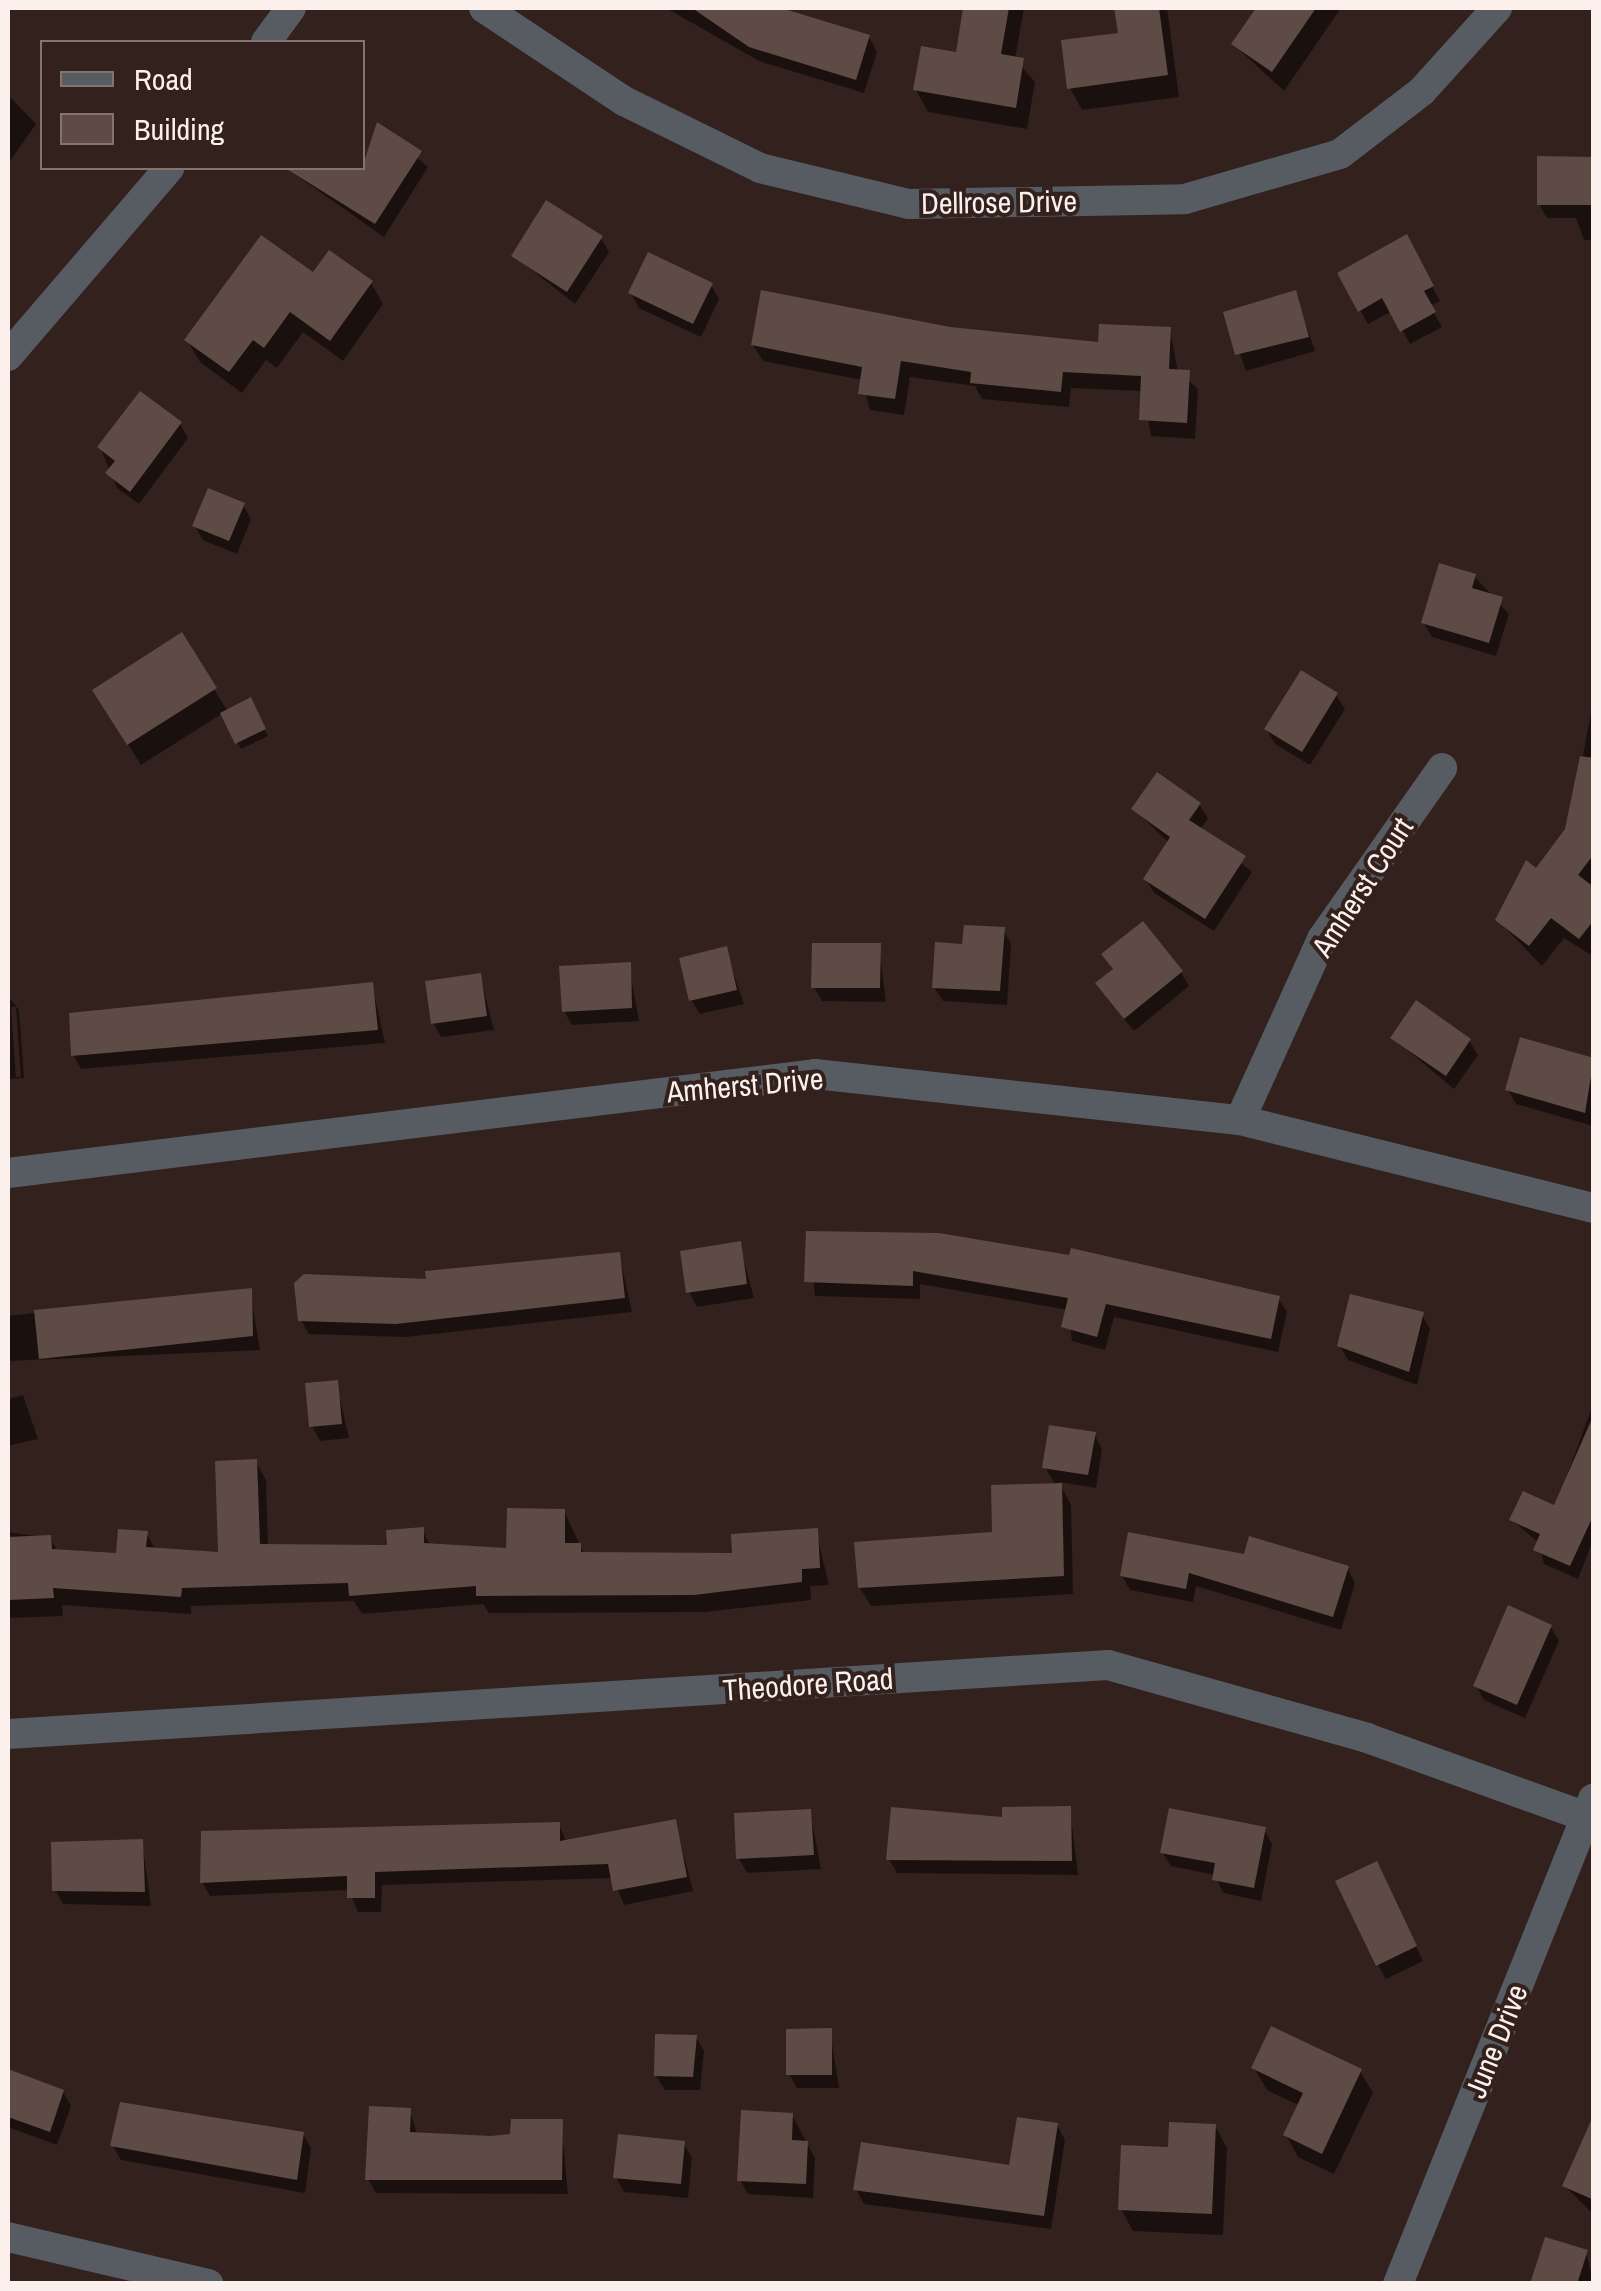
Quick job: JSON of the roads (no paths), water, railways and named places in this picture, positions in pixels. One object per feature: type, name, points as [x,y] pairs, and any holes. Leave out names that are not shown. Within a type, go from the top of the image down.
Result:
[{"type":"street","points":[[267,40],[291,8]]},
{"type":"street","name":"Dellrose Drive","points":[[484,8],[624,102],[760,168],[909,204],[1185,199],[1340,154],[1422,91],[1498,8]]},
{"type":"street","points":[[8,356],[167,170]]},
{"type":"street","name":"Amherst Court","points":[[1240,1120],[1322,939],[1442,768]]},
{"type":"street","name":"Amherst Drive","points":[[8,1173],[815,1074],[1240,1120],[1594,1208]]},
{"type":"street","name":"Theodore Road","points":[[8,1734],[1108,1665],[1367,1738],[1590,1808]]},
{"type":"street","name":"June Drive","points":[[1398,2284],[1590,1808]]},
{"type":"street","points":[[8,2237],[210,2284]]}]
